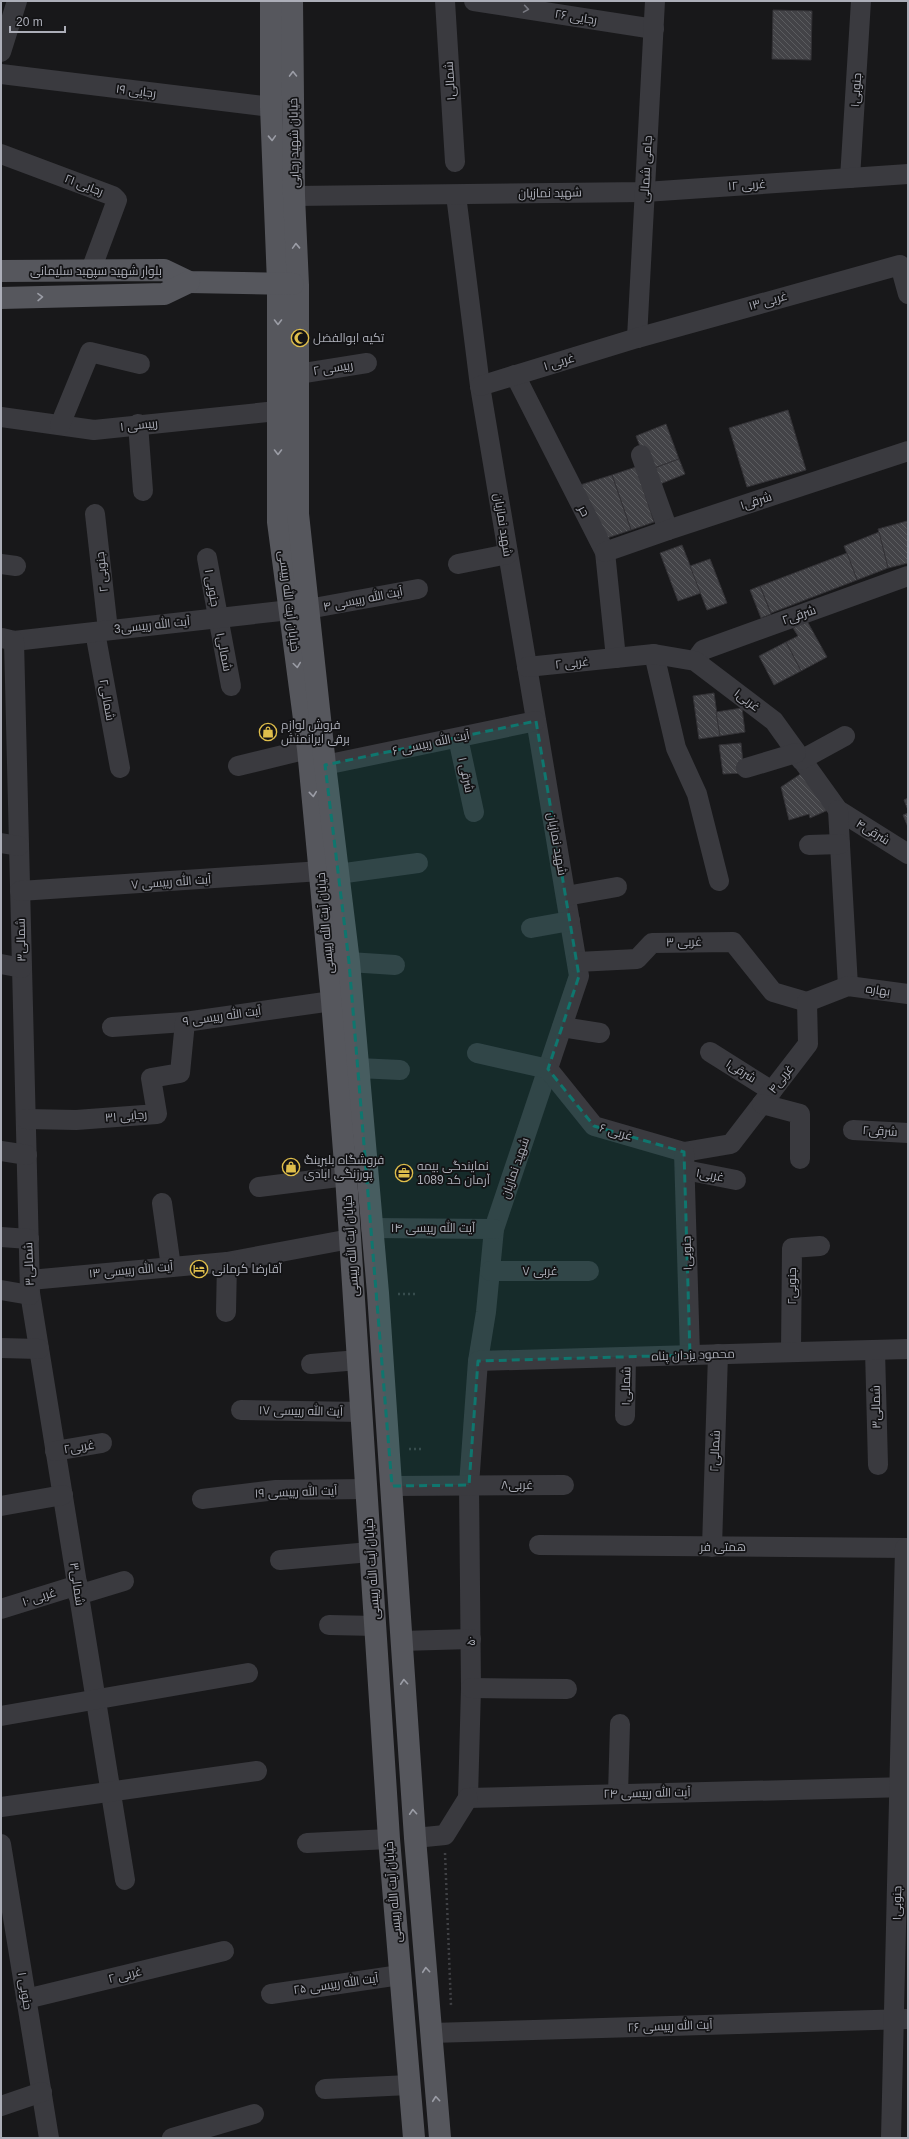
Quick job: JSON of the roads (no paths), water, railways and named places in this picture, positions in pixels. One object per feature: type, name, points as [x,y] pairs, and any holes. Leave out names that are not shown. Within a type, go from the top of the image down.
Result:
[{"type":"main road","name":"خیابان شهید رجایی","points":[[271,1],[271,107],[288,284]]},
{"type":"main road","name":"خیابان شهید رجایی","points":[[288,284],[294,196],[292,1]]},
{"type":"main road","name":"بلوار شهید سپهبد سلیمانی","points":[[1,271],[164,270],[189,282]]},
{"type":"main road","points":[[189,282],[288,284]]},
{"type":"main road","name":"بلوار شهید سپهبد سلیمانی","points":[[1,298],[164,294],[189,282]]},
{"type":"main road","name":"خیابان آیت الله رییسی","points":[[288,284],[298,374],[299,610],[308,749],[329,872],[349,962],[383,1359],[415,1838],[442,2033],[440,2138]]},
{"type":"main road","name":"خیابان آیت الله رییسی","points":[[288,284],[277,410],[278,522],[299,610],[325,765],[332,1000],[346,1176],[389,1839],[414,2138]]},
{"type":"main road","points":[[358,1360],[383,1359]]},
{"type":"street","points":[[1,52],[17,1]]},
{"type":"street","name":"شمالی۱","points":[[445,1],[455,162]]},
{"type":"street","name":"رجایی ۲۶","points":[[474,1],[654,29]]},
{"type":"street","name":"جامی شمالی","points":[[637,338],[655,1]]},
{"type":"street","name":"جنوبی۱","points":[[850,178],[861,1]]},
{"type":"street","name":"رجایی ۱۹","points":[[1,74],[271,107]]},
{"type":"street","name":"رجایی ۲۱","points":[[1,154],[113,196],[117,200],[91,270]]},
{"type":"street","name":"غربی ۱۲","points":[[645,192],[908,174]]},
{"type":"street","name":"شهید نمازیان","points":[[294,196],[645,192]]},
{"type":"street","name":"شهید نمازیان","points":[[456,195],[480,386],[579,976],[494,1229],[486,1312],[478,1361],[469,1485]]},
{"type":"street","name":"غربی ۱۳","points":[[637,338],[900,265],[908,294]]},
{"type":"street","name":"غربی ۱","points":[[480,386],[637,338]]},
{"type":"street","points":[[60,425],[90,352],[140,364]]},
{"type":"street","name":"رییسی ۲","points":[[298,374],[367,363]]},
{"type":"street","name":"حر","points":[[515,375],[605,552],[616,658]]},
{"type":"street","name":"رییسی ۱","points":[[1,417],[94,430],[277,410]]},
{"type":"street","points":[[138,424],[143,491]]},
{"type":"street","name":"شرقی۱","points":[[605,552],[908,451]]},
{"type":"street","points":[[641,455],[668,530]]},
{"type":"street","name":"جنوبی ۲","points":[[95,514],[102,631]]},
{"type":"street","points":[[458,564],[508,554]]},
{"type":"street","name":"جنوبی ۱","points":[[207,558],[218,618]]},
{"type":"street","name":"شرقی۲","points":[[695,661],[703,650],[908,576]]},
{"type":"street","name":"آیت الله رییسی ۴","points":[[299,610],[418,589]]},
{"type":"street","name":"آیت الله رییسی3","points":[[8,639],[102,631],[299,610]]},
{"type":"street","name":"شمالی۱","points":[[218,618],[231,686]]},
{"type":"street","name":"شمالی۲","points":[[102,631],[120,768]]},
{"type":"street","name":"شمالی۳","points":[[8,639],[10,845],[20,891],[30,1287],[55,1451],[125,1880]]},
{"type":"street","points":[[654,654],[676,748],[697,794],[719,881]]},
{"type":"street","name":"غربی۱","points":[[616,658],[654,654],[695,661],[774,721],[838,810]]},
{"type":"street","name":"غربی ۲","points":[[528,667],[616,658]]},
{"type":"street","name":"آیت الله رییسی ۶","points":[[325,765],[536,721]]},
{"type":"street","points":[[746,768],[799,756],[845,736]]},
{"type":"street","name":"شرقی ۱","points":[[458,738],[474,812]]},
{"type":"street","points":[[238,766],[308,749]]},
{"type":"street","points":[[807,1002],[848,986],[838,810]]},
{"type":"street","name":"شرقی۴","points":[[838,810],[908,854]]},
{"type":"street","points":[[809,845],[840,844]]},
{"type":"street","name":"آیت الله رییسی ۷","points":[[20,891],[329,872],[418,863]]},
{"type":"street","points":[[566,896],[617,888]]},
{"type":"street","points":[[531,928],[570,921]]},
{"type":"street","name":"غربی ۳","points":[[577,962],[637,959],[652,943],[733,942],[773,992],[807,1002]]},
{"type":"street","points":[[349,962],[395,965]]},
{"type":"street","points":[[1,964],[22,968]]},
{"type":"street","name":"بهاره","points":[[848,986],[908,994]]},
{"type":"street","name":"آیت الله رییسی ۹","points":[[112,1027],[185,1022],[332,1000]]},
{"type":"street","name":"غربی۴","points":[[684,1161],[732,1144],[808,1044],[807,1002]]},
{"type":"street","name":"رجایی ۳۱","points":[[26,1119],[76,1120],[157,1114],[151,1078],[180,1073],[185,1022]]},
{"type":"street","points":[[562,1027],[600,1034]]},
{"type":"street","name":"شرقی۱","points":[[710,1052],[767,1098]]},
{"type":"street","points":[[477,1053],[548,1069]]},
{"type":"street","points":[[358,1068],[400,1070]]},
{"type":"street","name":"غربی ۶","points":[[548,1069],[594,1126],[684,1161]]},
{"type":"street","points":[[767,1098],[800,1114],[800,1159]]},
{"type":"street","name":"شرقی۲","points":[[853,1130],[908,1133]]},
{"type":"street","points":[[1,1151],[27,1155]]},
{"type":"street","name":"جنوبی۱","points":[[684,1161],[690,1355]]},
{"type":"street","name":"غربی۱","points":[[684,1161],[736,1180]]},
{"type":"street","points":[[259,1187],[346,1176]]},
{"type":"street","points":[[162,1203],[171,1267]]},
{"type":"street","name":"آیت الله رییسی ۱۴","points":[[371,1228],[494,1229]]},
{"type":"street","points":[[1,1237],[29,1240]]},
{"type":"street","name":"آیت الله رییسی ۱۳","points":[[1,1290],[171,1267],[227,1262],[350,1238]]},
{"type":"street","name":"جنوبی۲","points":[[791,1352],[792,1248],[820,1246]]},
{"type":"street","points":[[226,1312],[227,1262]]},
{"type":"street","name":"غربی ۷","points":[[490,1271],[589,1271]]},
{"type":"street","points":[[1,1348],[39,1349]]},
{"type":"street","name":"محمود یزدان پناه","points":[[478,1361],[908,1349]]},
{"type":"street","name":"شمالی۳","points":[[875,1350],[878,1465]]},
{"type":"street","name":"شمالی۲","points":[[712,1547],[718,1354]]},
{"type":"street","name":"شمالی۱","points":[[626,1357],[626,1416]]},
{"type":"street","points":[[311,1364],[358,1360]]},
{"type":"street","name":"آیت الله رییسی ۱۷","points":[[241,1410],[361,1412]]},
{"type":"street","name":"غربی۲","points":[[55,1451],[102,1443]]},
{"type":"street","name":"۵۰","points":[[468,1798],[471,1688],[469,1485]]},
{"type":"street","name":"غربی۸","points":[[392,1486],[564,1485]]},
{"type":"street","name":"آیت الله رییسی ۱۹","points":[[202,1499],[276,1490],[367,1489]]},
{"type":"street","points":[[1,1506],[63,1495]]},
{"type":"street","name":"همتی فر","points":[[539,1545],[907,1548]]},
{"type":"street","points":[[904,1787],[907,1548]]},
{"type":"street","points":[[280,1560],[370,1552]]},
{"type":"street","name":"غربی ۱۰","points":[[1,1609],[78,1590],[124,1581]]},
{"type":"street","points":[[329,1625],[376,1626]]},
{"type":"street","points":[[401,1641],[471,1639]]},
{"type":"street","points":[[1,1716],[248,1673]]},
{"type":"street","points":[[471,1688],[568,1689]]},
{"type":"street","points":[[618,1794],[620,1724]]},
{"type":"street","points":[[1,1806],[257,1771]]},
{"type":"street","name":"جنوبی۱","points":[[891,2138],[901,2019],[904,1787]]},
{"type":"street","name":"آیت الله رییسی ۲۴","points":[[468,1798],[904,1787]]},
{"type":"street","points":[[415,1838],[445,1835],[468,1798]]},
{"type":"street","points":[[307,1843],[389,1839]]},
{"type":"street","name":"جنوبی ۱","points":[[1,1844],[7,1922],[26,1999],[49,2138]]},
{"type":"street","name":"غربی ۲","points":[[26,1999],[224,1951]]},
{"type":"street","name":"آیت الله رییسی ۲۵","points":[[271,1994],[400,1975]]},
{"type":"street","name":"آیت الله رییسی ۲۶","points":[[442,2033],[901,2019]]},
{"type":"street","points":[[325,2089],[409,2085]]},
{"type":"street","points":[[1,2106],[42,2092]]},
{"type":"street","points":[[172,2138],[254,2114]]},
{"type":"place","name":"تکیه ابوالفضل","points":[[300,338]]},
{"type":"place","name":"فروش لوازم برقی ایرانمنش","points":[[268,732]]},
{"type":"place","name":"فروشگاه بلبرینگ پورزنگی ابادی","points":[[291,1167]]},
{"type":"place","name":"نمایندگی بیمه آرمان کد 1089","points":[[404,1173]]},
{"type":"place","name":"آقارضا کرمانی","points":[[199,1269]]}]
